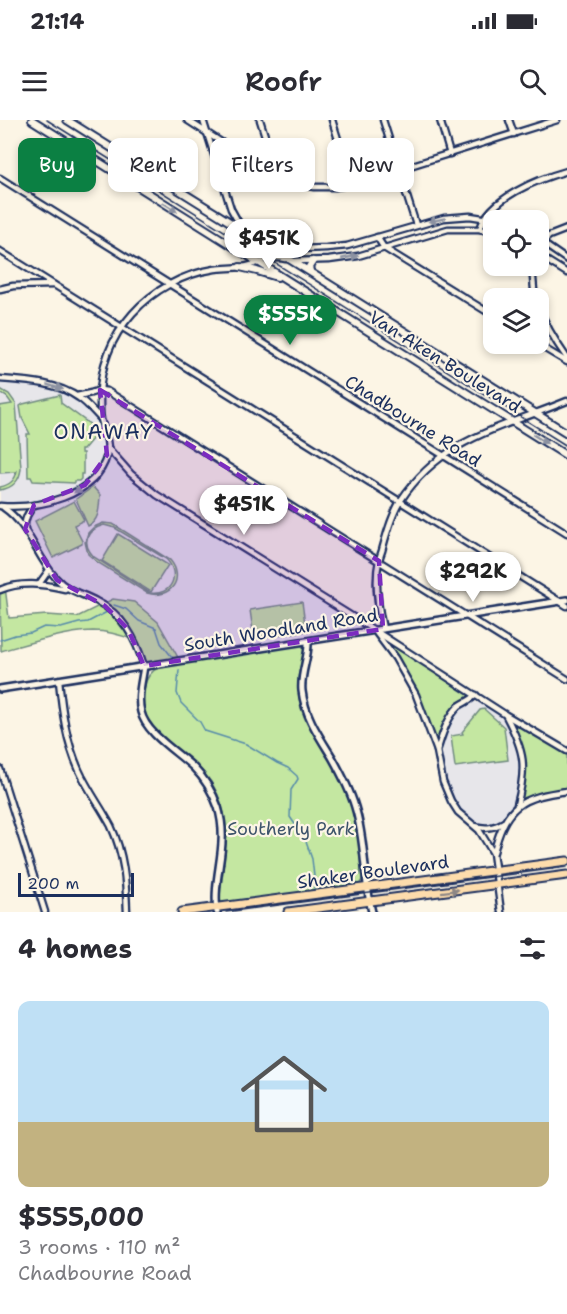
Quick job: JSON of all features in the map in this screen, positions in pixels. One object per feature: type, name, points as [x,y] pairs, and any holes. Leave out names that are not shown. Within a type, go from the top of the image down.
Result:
[{"type":"main road","name":"Van Aken Boulevard","points":[[32,120],[567,456]]},
{"type":"main road","name":"Van Aken Boulevard","points":[[67,120],[567,433]]},
{"type":"main road","points":[[311,272],[309,267],[313,261]]},
{"type":"main road","points":[[243,267],[284,279]]},
{"type":"main road","name":"Shaker Boulevard","points":[[182,912],[217,910],[368,887],[567,861]]},
{"type":"main road","name":"Shaker Boulevard","points":[[288,912],[567,875]]},
{"type":"street","points":[[187,120],[216,138]]},
{"type":"street","points":[[203,120],[231,209],[242,230]]},
{"type":"street","points":[[260,120],[266,138]]},
{"type":"street","points":[[332,120],[338,138]]},
{"type":"street","points":[[383,120],[389,138]]},
{"type":"street","points":[[440,120],[450,154]]},
{"type":"street","points":[[509,120],[514,134]]},
{"type":"street","points":[[414,165],[557,120]]},
{"type":"street","points":[[493,210],[521,189],[567,171]]},
{"type":"street","name":"Chadbourne Road","points":[[0,178],[567,533]]},
{"type":"street","points":[[406,192],[416,225]]},
{"type":"street","points":[[221,216],[226,215],[231,209]]},
{"type":"street","points":[[256,261],[266,252],[275,250],[346,246],[444,218],[458,216],[483,218]]},
{"type":"street","points":[[480,230],[483,221]]},
{"type":"street","points":[[483,231],[456,229],[440,231],[358,256],[302,262],[276,257],[256,261],[243,267],[205,271],[168,284],[153,294],[134,312],[111,346],[104,365],[100,390],[100,418],[108,448],[131,474],[157,495],[567,752]]},
{"type":"street","points":[[549,236],[567,229]]},
{"type":"street","points":[[377,237],[384,248],[483,309]]},
{"type":"street","points":[[300,249],[296,254],[298,260],[302,262]]},
{"type":"street","points":[[549,249],[567,260]]},
{"type":"street","points":[[0,251],[567,606]]},
{"type":"street","points":[[549,262],[567,273]]},
{"type":"street","points":[[0,289],[14,286],[54,285]]},
{"type":"street","points":[[549,330],[567,360]]},
{"type":"street","points":[[549,348],[555,342]]},
{"type":"street","points":[[549,351],[567,360]]},
{"type":"street","points":[[0,379],[42,383],[65,390],[77,396],[100,418]]},
{"type":"street","points":[[77,396],[100,390],[107,391],[567,679]]},
{"type":"street","points":[[383,629],[377,588],[379,561],[386,535],[400,502],[418,478],[430,466],[465,443],[567,401]]},
{"type":"street","points":[[1,507],[34,505],[61,499],[74,493],[86,485],[101,468],[108,448]]},
{"type":"street","points":[[25,529],[25,520],[34,505]]},
{"type":"street","points":[[1,507],[14,516],[25,529],[49,570],[68,589]]},
{"type":"street","points":[[39,584],[49,570]]},
{"type":"street","points":[[0,590],[14,585],[39,584],[68,589],[105,606],[131,634],[144,666],[140,697],[141,714],[160,738],[201,776],[212,792],[218,808],[223,843],[217,889],[217,910]]},
{"type":"street","name":"South Woodland Road","points":[[0,689],[567,600]]},
{"type":"street","points":[[374,630],[393,655],[416,695],[437,751],[448,796],[458,812],[479,830],[493,853]]},
{"type":"street","points":[[308,641],[308,652],[301,681],[303,701],[310,719],[341,774],[354,805],[362,831],[372,912]]},
{"type":"street","points":[[393,655],[400,647]]},
{"type":"street","points":[[58,680],[62,717],[69,743],[79,769],[111,826],[123,859],[127,912]]},
{"type":"street","points":[[437,751],[452,715],[458,707],[476,695]]},
{"type":"street","points":[[501,912],[493,853],[504,822],[517,806],[524,764],[519,740],[506,715]]},
{"type":"street","points":[[0,769],[45,912]]},
{"type":"street","points":[[517,806],[541,795],[567,791]]},
{"type":"street","points":[[473,826],[491,828],[504,822]]},
{"type":"highlighted area","points":[[100,390],[379,561],[383,629],[144,666],[128,629],[105,606],[57,580],[25,529],[34,505],[85,485],[107,455]]},
{"type":"shaded area","points":[[0,382],[32,384],[56,390],[86,407],[101,427],[104,440],[101,461],[91,477],[57,497],[31,502],[0,503]]},
{"type":"shaded area","points":[[111,459],[147,490],[358,624],[359,628],[354,631],[150,662],[117,612],[105,603],[74,589],[56,575],[28,531],[27,524],[31,513],[36,508],[79,492],[96,479]]},
{"type":"shaded area","points":[[474,702],[485,704],[500,715],[516,738],[520,754],[521,776],[517,795],[506,816],[493,825],[483,826],[472,822],[457,806],[444,779],[441,765],[443,745],[450,723],[461,708]]},
{"type":"green space","points":[[0,389],[9,394],[16,404],[21,468],[15,483],[9,488],[0,490],[0,487],[12,481],[17,470],[0,473],[0,406],[12,404],[0,393]]},
{"type":"green space","points":[[60,395],[61,403],[99,431],[81,450],[83,474],[79,481],[74,481],[74,483],[33,481],[31,477],[28,477],[27,434],[30,434],[22,418],[20,406]]},
{"type":"green space","points":[[93,487],[100,495],[99,508],[97,517],[88,526],[76,499]]},
{"type":"green space","points":[[74,501],[84,520],[74,525],[82,544],[53,558],[35,521]]},
{"type":"green space","points":[[103,523],[113,524],[170,560],[175,567],[176,574],[173,586],[169,591],[163,593],[155,594],[147,593],[97,562],[88,554],[85,542],[88,533]],"holes":[[[104,525],[115,528],[166,559],[173,571],[169,588],[158,593],[150,593],[94,557],[88,547],[89,534]]]},
{"type":"green space","points":[[118,534],[168,565],[151,592],[102,561]]},
{"type":"green space","points":[[5,587],[9,618],[47,615],[77,617],[113,599],[134,602],[158,622],[180,661],[144,666],[134,640],[98,631],[59,636],[1,651],[0,590]]},
{"type":"green space","points":[[302,602],[306,631],[254,638],[250,610]]},
{"type":"green space","points":[[374,630],[476,695],[455,710],[437,751],[408,678]]},
{"type":"green space","name":"Southerly Park","points":[[300,645],[304,650],[298,677],[301,708],[348,795],[359,833],[362,880],[359,885],[355,886],[222,904],[220,896],[227,835],[220,801],[215,788],[204,773],[164,738],[149,720],[143,706],[145,684],[151,673],[160,667]]},
{"type":"green space","points":[[484,709],[504,727],[508,760],[455,767],[451,736],[463,734],[462,732],[480,710]]},
{"type":"green space","points":[[506,715],[567,751],[567,791],[541,795],[517,805],[523,780],[522,754]]},
{"type":"waterway","points":[[114,605],[126,609],[139,621],[156,628],[161,643],[172,657]]},
{"type":"waterway","points":[[0,640],[31,633],[44,627],[61,628],[88,622],[107,612]]},
{"type":"waterway","points":[[179,670],[177,693],[181,703],[200,722],[205,731],[246,744],[288,768],[297,776],[298,779],[291,790],[290,817],[305,839],[312,859],[314,888]]},
{"type":"tram line","points":[[47,120],[567,446]]},
{"type":"tram line","points":[[226,912],[567,867]]},
{"type":"district","name":"ONAWAY","points":[[104,432]]}]
